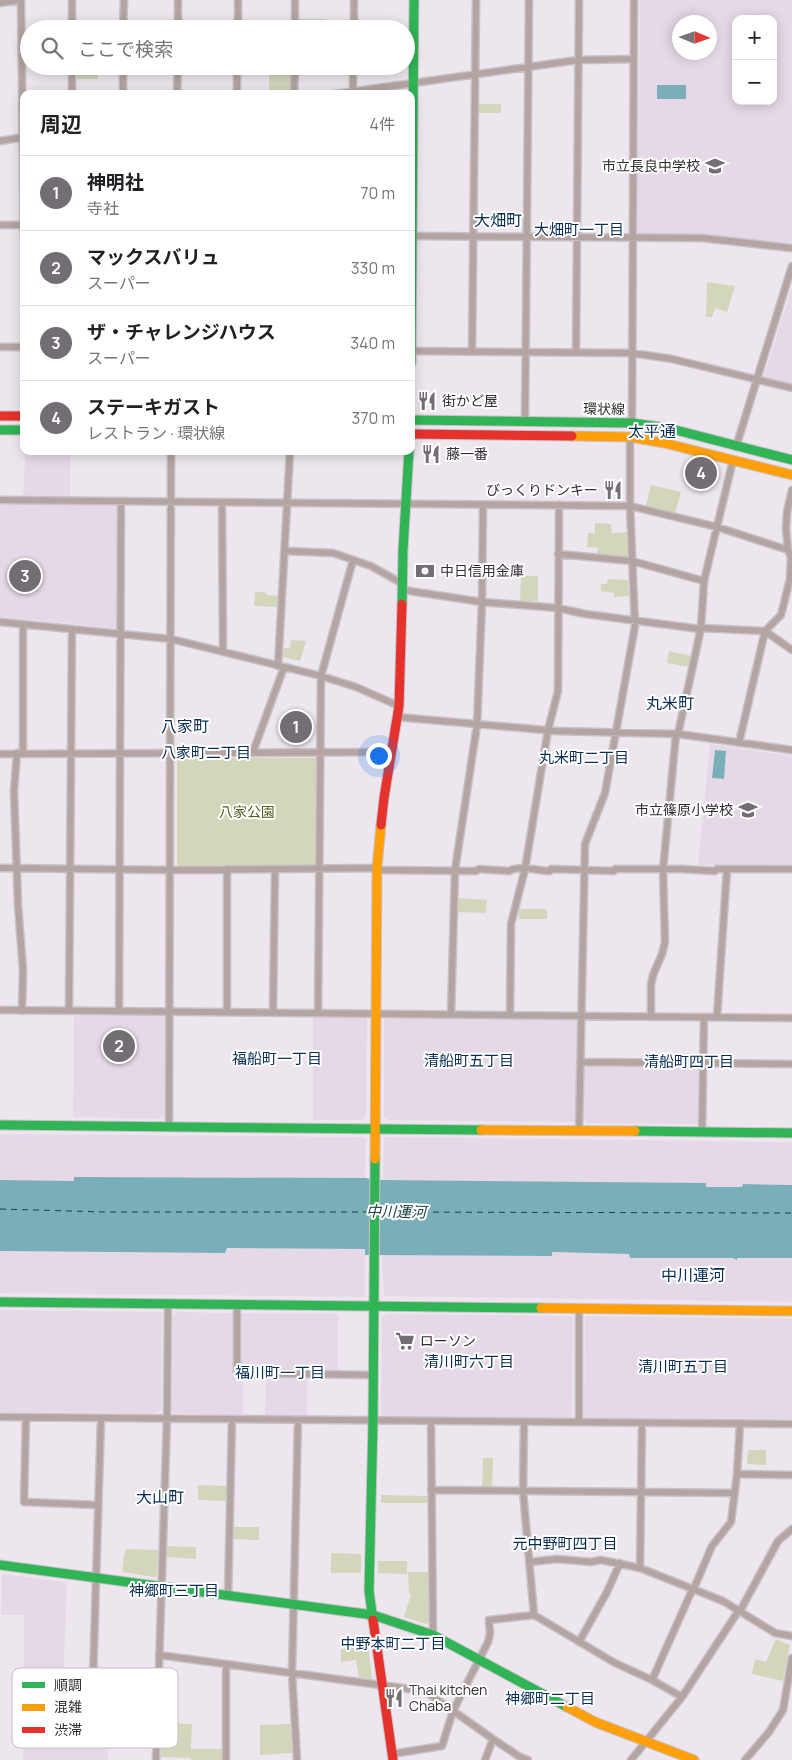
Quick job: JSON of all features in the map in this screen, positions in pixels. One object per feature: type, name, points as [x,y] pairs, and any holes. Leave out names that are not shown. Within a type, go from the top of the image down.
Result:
[{"type":"street","points":[[0,3],[20,0],[20,20]]},
{"type":"street","points":[[72,0],[72,20]]},
{"type":"street","points":[[123,20],[124,0]]},
{"type":"street","points":[[178,0],[178,20]]},
{"type":"street","points":[[238,0],[238,20]]},
{"type":"street","points":[[295,0],[295,20]]},
{"type":"street","points":[[354,0],[354,20]]},
{"type":"street","points":[[414,0],[414,20]]},
{"type":"street","points":[[472,351],[476,0]]},
{"type":"street","points":[[525,421],[529,0]]},
{"type":"street","points":[[576,352],[579,0]]},
{"type":"street","points":[[632,423],[634,0]]},
{"type":"street","points":[[366,90],[578,60],[634,59]]},
{"type":"street","points":[[22,75],[22,90]]},
{"type":"street","points":[[72,75],[72,90]]},
{"type":"street","points":[[123,75],[123,90]]},
{"type":"street","points":[[177,90],[178,75]]},
{"type":"street","points":[[237,75],[237,90]]},
{"type":"street","points":[[294,90],[295,75]]},
{"type":"street","points":[[353,75],[353,90]]},
{"type":"street","points":[[413,75],[413,90]]},
{"type":"street","points":[[0,141],[20,138]]},
{"type":"street","points":[[0,225],[20,225]]},
{"type":"street","points":[[415,232],[473,236],[702,238],[792,248]]},
{"type":"street","points":[[736,447],[792,266]]},
{"type":"street","points":[[0,347],[20,347]]},
{"type":"street","points":[[415,351],[632,352],[672,358],[792,388]]},
{"type":"street","points":[[0,416],[20,416]]},
{"type":"street","name":"環状線","points":[[415,420],[632,423],[668,428],[792,460]]},
{"type":"street","points":[[0,430],[20,430]]},
{"type":"street","name":"環状線","points":[[415,434],[630,437],[664,443],[792,474]]},
{"type":"street","points":[[579,1131],[585,844],[605,793],[635,626],[630,506],[630,437]]},
{"type":"street","points":[[169,1127],[171,455]]},
{"type":"street","points":[[253,752],[281,666],[290,455]]},
{"type":"street","points":[[409,455],[399,706],[384,798],[377,869],[373,1420],[369,1591],[393,1757],[442,1746],[453,1711],[488,1642],[490,1634],[489,1620],[534,1615],[615,1663],[652,1680],[682,1697]]},
{"type":"street","points":[[651,1017],[653,975],[665,942],[663,870],[677,734],[700,628],[704,581],[733,460]]},
{"type":"street","points":[[739,743],[765,631],[781,615],[785,604],[790,579],[791,557],[788,550],[787,512],[792,490]]},
{"type":"street","points":[[0,500],[630,506],[716,528],[788,550]]},
{"type":"street","points":[[119,1012],[121,501]]},
{"type":"street","points":[[222,502],[223,652]]},
{"type":"street","points":[[451,1014],[455,870],[477,725],[482,602],[483,505]]},
{"type":"street","points":[[510,1015],[511,924],[525,869],[548,730],[558,691],[559,506]]},
{"type":"street","points":[[285,551],[333,553],[371,566],[403,587],[482,602],[558,608],[585,614],[700,628],[765,631],[792,650]]},
{"type":"street","points":[[558,554],[632,561],[704,581]]},
{"type":"street","points":[[318,1013],[321,676],[353,560]]},
{"type":"street","points":[[785,604],[792,606]]},
{"type":"street","points":[[0,622],[171,638],[321,676],[356,687],[399,706]]},
{"type":"street","points":[[22,1011],[23,970],[18,905],[14,791],[20,753],[23,624]]},
{"type":"street","points":[[69,1011],[72,629]]},
{"type":"street","points":[[397,717],[548,730],[677,734],[792,750]]},
{"type":"street","points":[[0,754],[392,752]]},
{"type":"street","points":[[0,868],[170,870],[495,869],[496,871],[512,869],[536,869],[538,871],[550,871],[551,869],[681,869],[716,871],[717,869],[792,869]]},
{"type":"street","points":[[273,1013],[275,869]]},
{"type":"street","points":[[717,1017],[727,869]]},
{"type":"street","points":[[227,870],[227,1012]]},
{"type":"street","points":[[0,1010],[792,1018]]},
{"type":"street","points":[[702,1132],[704,1017]]},
{"type":"street","points":[[581,1062],[792,1064]]},
{"type":"street","points":[[0,1125],[792,1133]]},
{"type":"street","points":[[0,1302],[792,1310]]},
{"type":"street","points":[[160,1668],[167,1418],[168,1303]]},
{"type":"street","points":[[237,1304],[237,1373],[373,1375]]},
{"type":"street","points":[[579,1308],[579,1422]]},
{"type":"street","points":[[0,1417],[792,1424]]},
{"type":"street","points":[[26,1417],[24,1502],[98,1505]]},
{"type":"street","points":[[93,1668],[101,1418]]},
{"type":"street","points":[[228,1596],[232,1419]]},
{"type":"street","points":[[296,1760],[292,1673],[298,1420]]},
{"type":"street","points":[[431,1421],[433,1635]]},
{"type":"street","points":[[524,1422],[523,1491],[534,1615]]},
{"type":"street","points":[[640,1568],[642,1423]]},
{"type":"street","points":[[652,1680],[712,1546],[731,1522],[738,1474],[740,1424]]},
{"type":"street","points":[[738,1474],[792,1475]]},
{"type":"street","points":[[431,1490],[735,1493]]},
{"type":"street","points":[[631,1760],[682,1697],[740,1610],[778,1541],[792,1529]]},
{"type":"street","points":[[530,1562],[557,1558],[591,1562],[601,1560],[640,1568],[724,1601],[775,1633],[792,1636]]},
{"type":"street","points":[[579,1642],[607,1592],[620,1563]]},
{"type":"street","points":[[0,1565],[372,1615],[433,1635],[595,1722],[694,1760]]},
{"type":"street","points":[[160,1655],[425,1691],[493,1739],[528,1760]]},
{"type":"street","points":[[745,1760],[769,1732],[788,1701],[792,1658]]},
{"type":"street","points":[[226,1664],[226,1760]]},
{"type":"street","points":[[485,1760],[493,1739]]},
{"type":"shaded area","name":"市立長良中学校","points":[[640,0],[792,0],[792,241],[789,243],[702,234],[640,234],[637,232]]},
{"type":"shaded area","points":[[792,287],[792,383],[764,376]]},
{"type":"shaded area","points":[[25,455],[70,455],[70,505],[115,505],[118,508],[118,627],[0,617],[0,505],[23,504]]},
{"type":"shaded area","name":"市立篠原小学校","points":[[710,744],[792,756],[792,864],[698,865]]},
{"type":"shaded area","points":[[74,1016],[162,1016],[165,1018],[164,1116],[162,1119],[73,1117]]},
{"type":"shaded area","points":[[313,1017],[366,1018],[366,1116],[362,1120],[313,1120]]},
{"type":"shaded area","points":[[386,1018],[574,1020],[579,1024],[577,1119],[574,1122],[388,1120],[384,1117],[384,1020]]},
{"type":"shaded area","points":[[588,1065],[699,1067],[700,1124],[587,1123],[584,1119],[584,1068]]},
{"type":"shaded area","points":[[0,1134],[362,1137],[366,1139],[365,1178],[75,1177],[74,1181],[0,1180]]},
{"type":"shaded area","points":[[384,1137],[792,1142],[792,1185],[743,1184],[742,1187],[706,1187],[706,1184],[383,1180]]},
{"type":"shaded area","points":[[226,1248],[365,1249],[365,1297],[0,1293],[0,1251],[225,1253]]},
{"type":"shaded area","points":[[552,1252],[630,1254],[630,1257],[733,1258],[737,1260],[737,1258],[792,1258],[792,1302],[384,1296],[382,1255],[551,1256]]},
{"type":"shaded area","points":[[0,1310],[159,1312],[162,1314],[161,1410],[156,1413],[0,1412]]},
{"type":"shaded area","points":[[176,1312],[231,1313],[234,1316],[234,1376],[243,1376],[243,1414],[174,1414],[172,1411],[173,1315]]},
{"type":"shaded area","points":[[240,1313],[338,1314],[338,1371],[240,1370]]},
{"type":"shaded area","points":[[387,1314],[573,1316],[571,1418],[383,1416],[381,1414],[382,1318]]},
{"type":"shaded area","points":[[585,1316],[792,1319],[792,1419],[584,1418]]},
{"type":"shaded area","points":[[266,1377],[307,1377],[307,1415],[265,1415]]},
{"type":"shaded area","points":[[2,1574],[67,1582],[64,1668],[24,1668],[24,1615],[1,1615]]},
{"type":"shaded area","points":[[23,1748],[108,1748],[108,1760],[23,1760]]},
{"type":"green space","points":[[299,19],[324,19],[324,20]]},
{"type":"green space","points":[[77,75],[98,75],[98,79],[77,79]]},
{"type":"green space","points":[[269,75],[292,75],[291,90],[269,90]]},
{"type":"green space","points":[[478,104],[501,104],[501,113],[478,113]]},
{"type":"green space","points":[[707,282],[735,286],[727,312],[715,308],[712,317],[706,317]]},
{"type":"green space","points":[[651,485],[681,492],[675,513],[646,506]]},
{"type":"green space","points":[[595,523],[611,524],[612,533],[627,532],[628,556],[625,558],[597,555],[598,548],[587,547],[588,533],[595,533]]},
{"type":"green space","points":[[521,576],[538,576],[538,601],[520,601]]},
{"type":"green space","points":[[608,579],[628,580],[629,596],[614,597],[614,593],[601,591],[601,584],[607,584]]},
{"type":"green space","points":[[255,592],[265,592],[267,595],[279,596],[279,607],[254,606]]},
{"type":"green space","points":[[291,640],[306,641],[300,661],[283,657],[284,648],[290,648]]},
{"type":"green space","points":[[669,651],[691,656],[689,667],[667,663]]},
{"type":"green space","name":"八家公園","points":[[179,758],[314,758],[317,761],[316,865],[309,867],[254,867],[251,865],[221,865],[212,868],[179,866],[177,864],[177,760]]},
{"type":"green space","points":[[459,898],[487,900],[486,913],[458,912]]},
{"type":"green space","points":[[519,909],[547,909],[547,919],[519,919]]},
{"type":"green space","points":[[748,1450],[766,1450],[766,1465],[747,1464]]},
{"type":"green space","points":[[483,1458],[493,1458],[492,1489],[482,1489]]},
{"type":"green space","points":[[198,1485],[226,1486],[226,1501],[198,1500]]},
{"type":"green space","points":[[381,1495],[427,1496],[427,1503],[381,1503]]},
{"type":"green space","points":[[233,1527],[259,1527],[259,1540],[233,1539]]},
{"type":"green space","points":[[167,1546],[196,1547],[196,1559],[166,1557]]},
{"type":"green space","points":[[125,1549],[158,1550],[157,1575],[155,1577],[122,1572]]},
{"type":"green space","points":[[331,1553],[361,1554],[361,1573],[331,1573]]},
{"type":"green space","points":[[378,1561],[407,1561],[407,1574],[378,1573]]},
{"type":"green space","points":[[408,1572],[428,1572],[429,1622],[426,1624],[404,1617],[411,1594],[409,1593]]},
{"type":"green space","points":[[776,1639],[790,1645],[783,1681],[752,1674],[755,1659],[766,1662]]},
{"type":"green space","points":[[368,1646],[372,1678],[359,1678],[356,1660],[341,1662],[341,1649]]},
{"type":"green space","points":[[178,1724],[192,1724],[191,1749],[223,1749],[223,1760],[191,1760],[191,1758],[161,1757],[161,1748],[178,1748]]},
{"type":"green space","points":[[290,1724],[292,1753],[260,1755],[260,1725]]},
{"type":"water","points":[[657,85],[686,85],[686,99],[657,99]]},
{"type":"water","points":[[715,750],[726,751],[724,779],[712,778]]},
{"type":"water","points":[[74,1177],[365,1178],[383,1180],[706,1183],[706,1187],[742,1187],[743,1184],[792,1185],[792,1258],[737,1258],[737,1260],[733,1258],[630,1258],[629,1254],[552,1252],[552,1256],[365,1255],[365,1249],[227,1248],[225,1253],[0,1251],[0,1180],[74,1181]]},
{"type":"ferry route","points":[[0,1209],[105,1212],[371,1212]]},
{"type":"ferry route","points":[[378,1212],[792,1213]]},
{"type":"traffic: fast","points":[[414,0],[414,20]]},
{"type":"traffic: fast","points":[[413,75],[413,90]]},
{"type":"traffic: fast","points":[[415,420],[632,423],[668,428],[792,460]]},
{"type":"traffic: fast","points":[[0,430],[20,430]]},
{"type":"traffic: fast","points":[[402,604],[409,455]]},
{"type":"traffic: fast","points":[[0,1125],[481,1130]]},
{"type":"traffic: fast","points":[[635,1131],[792,1133]]},
{"type":"traffic: fast","points":[[373,1620],[369,1591],[373,1420],[375,1159]]},
{"type":"traffic: fast","points":[[0,1302],[541,1308]]},
{"type":"traffic: fast","points":[[0,1565],[373,1615],[433,1635],[567,1707]]},
{"type":"traffic: slow","points":[[572,436],[630,437],[664,443],[792,475]]},
{"type":"traffic: slow","points":[[375,1159],[377,868],[381,825]]},
{"type":"traffic: slow","points":[[481,1130],[635,1131]]},
{"type":"traffic: slow","points":[[541,1308],[792,1311]]},
{"type":"traffic: slow","points":[[567,1707],[595,1722],[694,1760]]},
{"type":"traffic: jam","points":[[0,416],[20,416]]},
{"type":"traffic: jam","points":[[415,434],[572,436]]},
{"type":"traffic: jam","points":[[381,825],[399,706],[402,604]]},
{"type":"traffic: jam","points":[[373,1620],[393,1760]]},
{"type":"place","name":"市立長良中学校","points":[[715,166]]},
{"type":"place","name":"街かど屋","points":[[427,401]]},
{"type":"place","name":"藤一番","points":[[431,454]]},
{"type":"place","name":"ステーキガスト","points":[[701,473]]},
{"type":"place","name":"びっくりドンキー","points":[[613,490]]},
{"type":"place","name":"中日信用金庫","points":[[425,571]]},
{"type":"place","name":"ザ・チャレンジハウス","points":[[25,576]]},
{"type":"place","name":"神明社","points":[[296,727]]},
{"type":"place","name":"市立篠原小学校","points":[[748,810]]},
{"type":"place","name":"マックスバリュ","points":[[119,1046]]},
{"type":"place","name":"ローソン","points":[[405,1341]]},
{"type":"place","name":"Thai kitchen Chaba","points":[[394,1698]]},
{"type":"district","name":"大畑町","points":[[498,220]]},
{"type":"district","name":"大畑町一丁目","points":[[579,230]]},
{"type":"district","name":"太平通","points":[[652,431]]},
{"type":"district","name":"丸米町","points":[[670,703]]},
{"type":"district","name":"八家町","points":[[185,726]]},
{"type":"district","name":"八家町二丁目","points":[[206,753]]},
{"type":"district","name":"丸米町二丁目","points":[[584,758]]},
{"type":"district","name":"福船町一丁目","points":[[277,1059]]},
{"type":"district","name":"清船町五丁目","points":[[469,1061]]},
{"type":"district","name":"清船町四丁目","points":[[689,1062]]},
{"type":"district","name":"中川運河","points":[[693,1275]]},
{"type":"district","name":"清川町六丁目","points":[[469,1362]]},
{"type":"district","name":"清川町五丁目","points":[[683,1367]]},
{"type":"district","name":"福川町一丁目","points":[[280,1373]]},
{"type":"district","name":"大山町","points":[[160,1497]]},
{"type":"district","name":"元中野町四丁目","points":[[565,1544]]},
{"type":"district","name":"神郷町三丁目","points":[[174,1591]]},
{"type":"district","name":"中野本町二丁目","points":[[393,1644]]},
{"type":"district","name":"神郷町二丁目","points":[[550,1699]]}]
